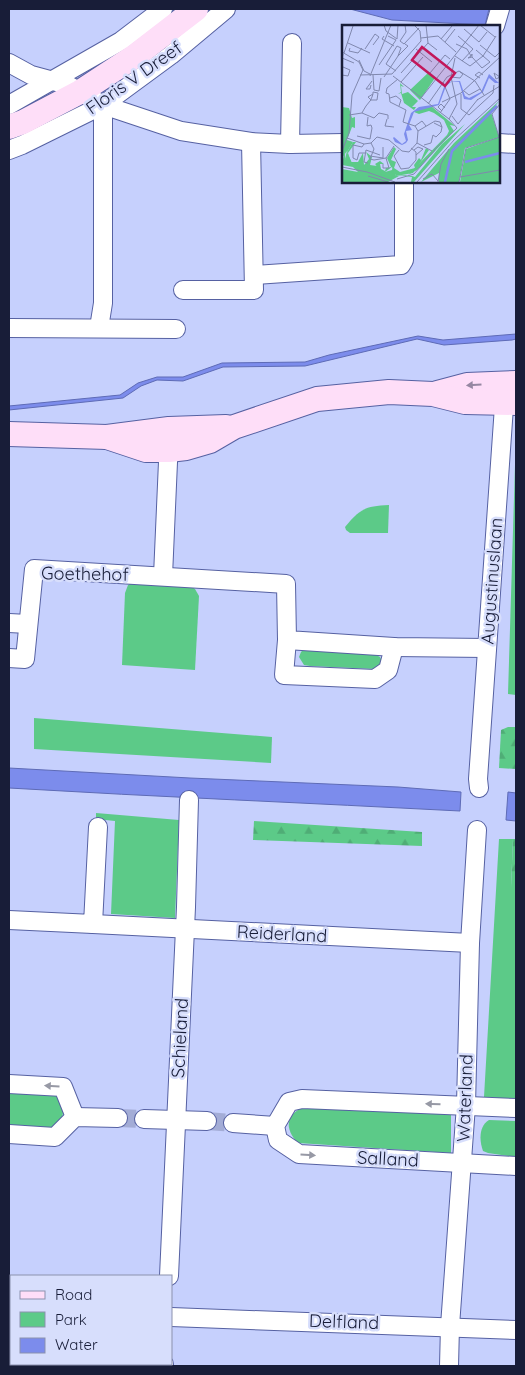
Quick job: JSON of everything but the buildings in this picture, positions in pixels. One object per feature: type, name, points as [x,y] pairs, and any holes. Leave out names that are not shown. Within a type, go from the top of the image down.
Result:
[{"type":"street","points":[[9,105],[121,41],[163,9]]},
{"type":"street","name":"Floris V Dreef","points":[[9,150],[102,105],[171,55],[226,9]]},
{"type":"street","points":[[495,25],[500,9]]},
{"type":"street","name":"Floris V Dreef","points":[[9,126],[23,122],[80,92],[135,56],[190,11]]},
{"type":"street","points":[[290,144],[292,43]]},
{"type":"street","points":[[9,63],[31,75],[68,85],[102,105],[181,131],[250,142],[290,144],[342,143]]},
{"type":"street","points":[[99,328],[103,303],[102,105]]},
{"type":"street","points":[[184,290],[254,290],[250,142]]},
{"type":"street","points":[[500,143],[516,144]]},
{"type":"street","points":[[255,275],[401,265],[404,260],[404,182]]},
{"type":"street","points":[[9,328],[176,329]]},
{"type":"street","points":[[9,434],[169,440],[234,427],[317,399],[389,392],[432,394],[465,402],[510,393]]},
{"type":"street","name":"Augustinuslaan","points":[[478,784],[487,648],[510,393]]},
{"type":"street","points":[[162,576],[169,440]]},
{"type":"street","name":"Goethehof","points":[[17,658],[28,624],[34,570],[286,584],[288,640]]},
{"type":"street","points":[[9,623],[28,624]]},
{"type":"street","points":[[394,647],[388,670],[375,680],[284,675],[288,640],[394,647],[487,648]]},
{"type":"street","name":"Schieland","points":[[168,1275],[185,930],[189,800]]},
{"type":"street","points":[[93,924],[98,827]]},
{"type":"street","name":"Waterland","points":[[449,1366],[450,1326],[466,1105],[470,943],[477,830]]},
{"type":"street","name":"Reiderland","points":[[9,920],[470,943]]},
{"type":"street","points":[[9,1084],[62,1087],[75,1117]]},
{"type":"street","points":[[233,1123],[275,1126],[289,1102],[302,1099],[516,1108]]},
{"type":"street","points":[[9,1134],[56,1137],[75,1117],[118,1118]]},
{"type":"street","points":[[144,1119],[207,1122]]},
{"type":"street","name":"Salland","points":[[275,1126],[278,1140],[299,1154],[516,1166]]},
{"type":"street","name":"Delfland","points":[[172,1316],[516,1330]]},
{"type":"green space","points":[[516,432],[516,695],[508,694]]},
{"type":"green space","points":[[389,505],[388,533],[350,533],[346,530],[345,527],[359,512],[374,506]]},
{"type":"green space","points":[[133,582],[189,585],[195,589],[199,596],[195,670],[122,665],[125,593],[128,585]]},
{"type":"green space","points":[[304,649],[374,654],[380,657],[382,661],[381,666],[375,669],[310,666],[304,665],[299,657]]},
{"type":"green space","points":[[34,718],[272,737],[271,763],[34,749]]},
{"type":"green space","points":[[508,727],[516,727],[516,769],[499,768],[501,730]]},
{"type":"green space","points":[[96,813],[179,820],[175,918],[111,914],[115,821],[96,819]]},
{"type":"green space","points":[[254,821],[422,832],[422,846],[253,840]]},
{"type":"green space","points":[[499,839],[513,839],[511,887],[516,887],[516,1099],[484,1097]]},
{"type":"green space","points":[[513,839],[516,839],[516,887],[511,887]]},
{"type":"green space","points":[[9,1091],[53,1094],[63,1101],[61,1120],[52,1127],[45,1128],[9,1127]]},
{"type":"green space","points":[[307,1106],[451,1114],[451,1153],[298,1143],[290,1132],[289,1122],[294,1113]]},
{"type":"green space","points":[[489,1120],[516,1121],[516,1157],[483,1151],[481,1134],[483,1126]]},
{"type":"water","points":[[350,9],[489,9],[485,25],[392,20]]},
{"type":"water","points":[[516,334],[516,339],[512,340],[444,345],[417,339],[305,366],[223,367],[183,381],[157,380],[141,386],[123,398],[9,410],[9,406],[120,395],[138,383],[157,377],[183,377],[222,363],[305,362],[418,336],[443,340]]},
{"type":"water","points":[[9,768],[398,787],[461,792],[460,811],[9,788]]},
{"type":"water","points":[[508,792],[516,793],[516,821],[506,820]]},
{"type":"tunnel","points":[[118,1118],[144,1119]]},
{"type":"tunnel","points":[[207,1121],[233,1123]]}]
